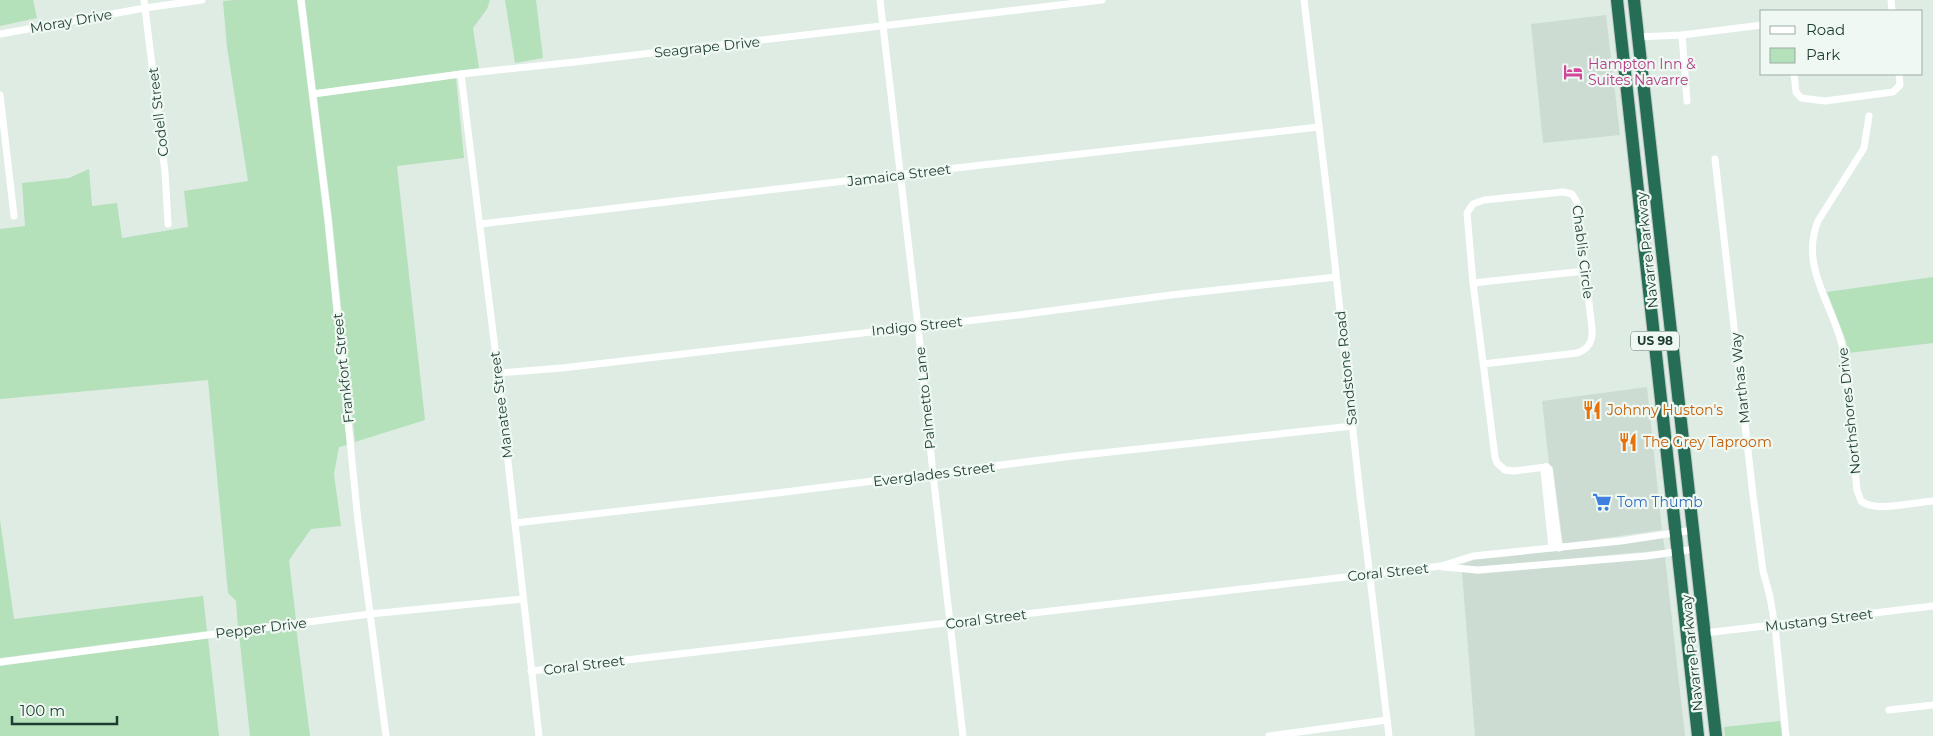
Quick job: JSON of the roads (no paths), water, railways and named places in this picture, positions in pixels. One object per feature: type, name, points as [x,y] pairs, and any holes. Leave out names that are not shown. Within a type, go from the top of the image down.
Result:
[{"type":"highway","name":"Navarre Parkway","points":[[1617,0],[1698,736]]},
{"type":"highway","name":"Navarre Parkway","points":[[1634,0],[1716,736]]},
{"type":"street","name":"Moray Drive","points":[[0,34],[144,4],[202,0]]},
{"type":"street","name":"Frankfort Street","points":[[301,0],[342,347],[358,521],[386,736]]},
{"type":"street","name":"Palmetto Lane","points":[[880,0],[963,736]]},
{"type":"street","name":"Seagrape Drive","points":[[313,94],[462,74],[1102,0]]},
{"type":"street","name":"Sandstone Road","points":[[1304,0],[1389,736]]},
{"type":"street","name":"Codell Street","points":[[144,4],[165,172],[168,224]]},
{"type":"street","points":[[1638,37],[1682,35],[1760,25]]},
{"type":"street","points":[[1682,35],[1687,101]]},
{"type":"street","name":"Manatee Street","points":[[462,74],[498,373],[538,736]]},
{"type":"street","points":[[1794,75],[1796,92],[1801,98],[1825,101],[1893,92],[1900,85],[1899,75]]},
{"type":"street","points":[[0,95],[14,216]]},
{"type":"street","name":"Northshores Drive","points":[[1869,116],[1864,148],[1818,221],[1811,246],[1823,294],[1843,350],[1857,490],[1860,501],[1868,506],[1880,506],[1933,501]]},
{"type":"street","name":"Jamaica Street","points":[[480,224],[1320,127]]},
{"type":"street","name":"Marthas Way","points":[[1715,159],[1753,495],[1763,571],[1770,597],[1774,626],[1786,736]]},
{"type":"street","name":"Chablis Circle","points":[[1483,364],[1577,353],[1585,350],[1591,343],[1592,336],[1577,202],[1572,194],[1563,192],[1484,200],[1473,204],[1467,213],[1473,283],[1483,364],[1494,449],[1497,463],[1504,470],[1546,467],[1544,470],[1556,548]]},
{"type":"street","points":[[1473,283],[1585,271]]},
{"type":"street","name":"Indigo Street","points":[[498,373],[562,368],[1336,277]]},
{"type":"street","points":[[1655,346],[1673,345]]},
{"type":"street","name":"Everglades Street","points":[[515,523],[1083,455],[1353,426]]},
{"type":"street","name":"Coral Street","points":[[531,671],[1441,566],[1473,556],[1621,541],[1693,530]]},
{"type":"street","name":"Coral Street","points":[[1441,566],[1478,570],[1695,549]]},
{"type":"street","name":"Pepper Drive","points":[[0,662],[370,614],[523,599]]},
{"type":"street","name":"Mustang Street","points":[[1705,633],[1933,606]]},
{"type":"street","points":[[1889,710],[1933,705]]},
{"type":"street","points":[[1269,736],[1387,720]]},
{"type":"place","name":"Hampton Inn & Suites Navarre","points":[[1573,72]]},
{"type":"place","name":"Johnny Huston's","points":[[1592,410]]},
{"type":"place","name":"The Grey Taproom","points":[[1628,442]]},
{"type":"place","name":"Tom Thumb","points":[[1602,502]]}]
